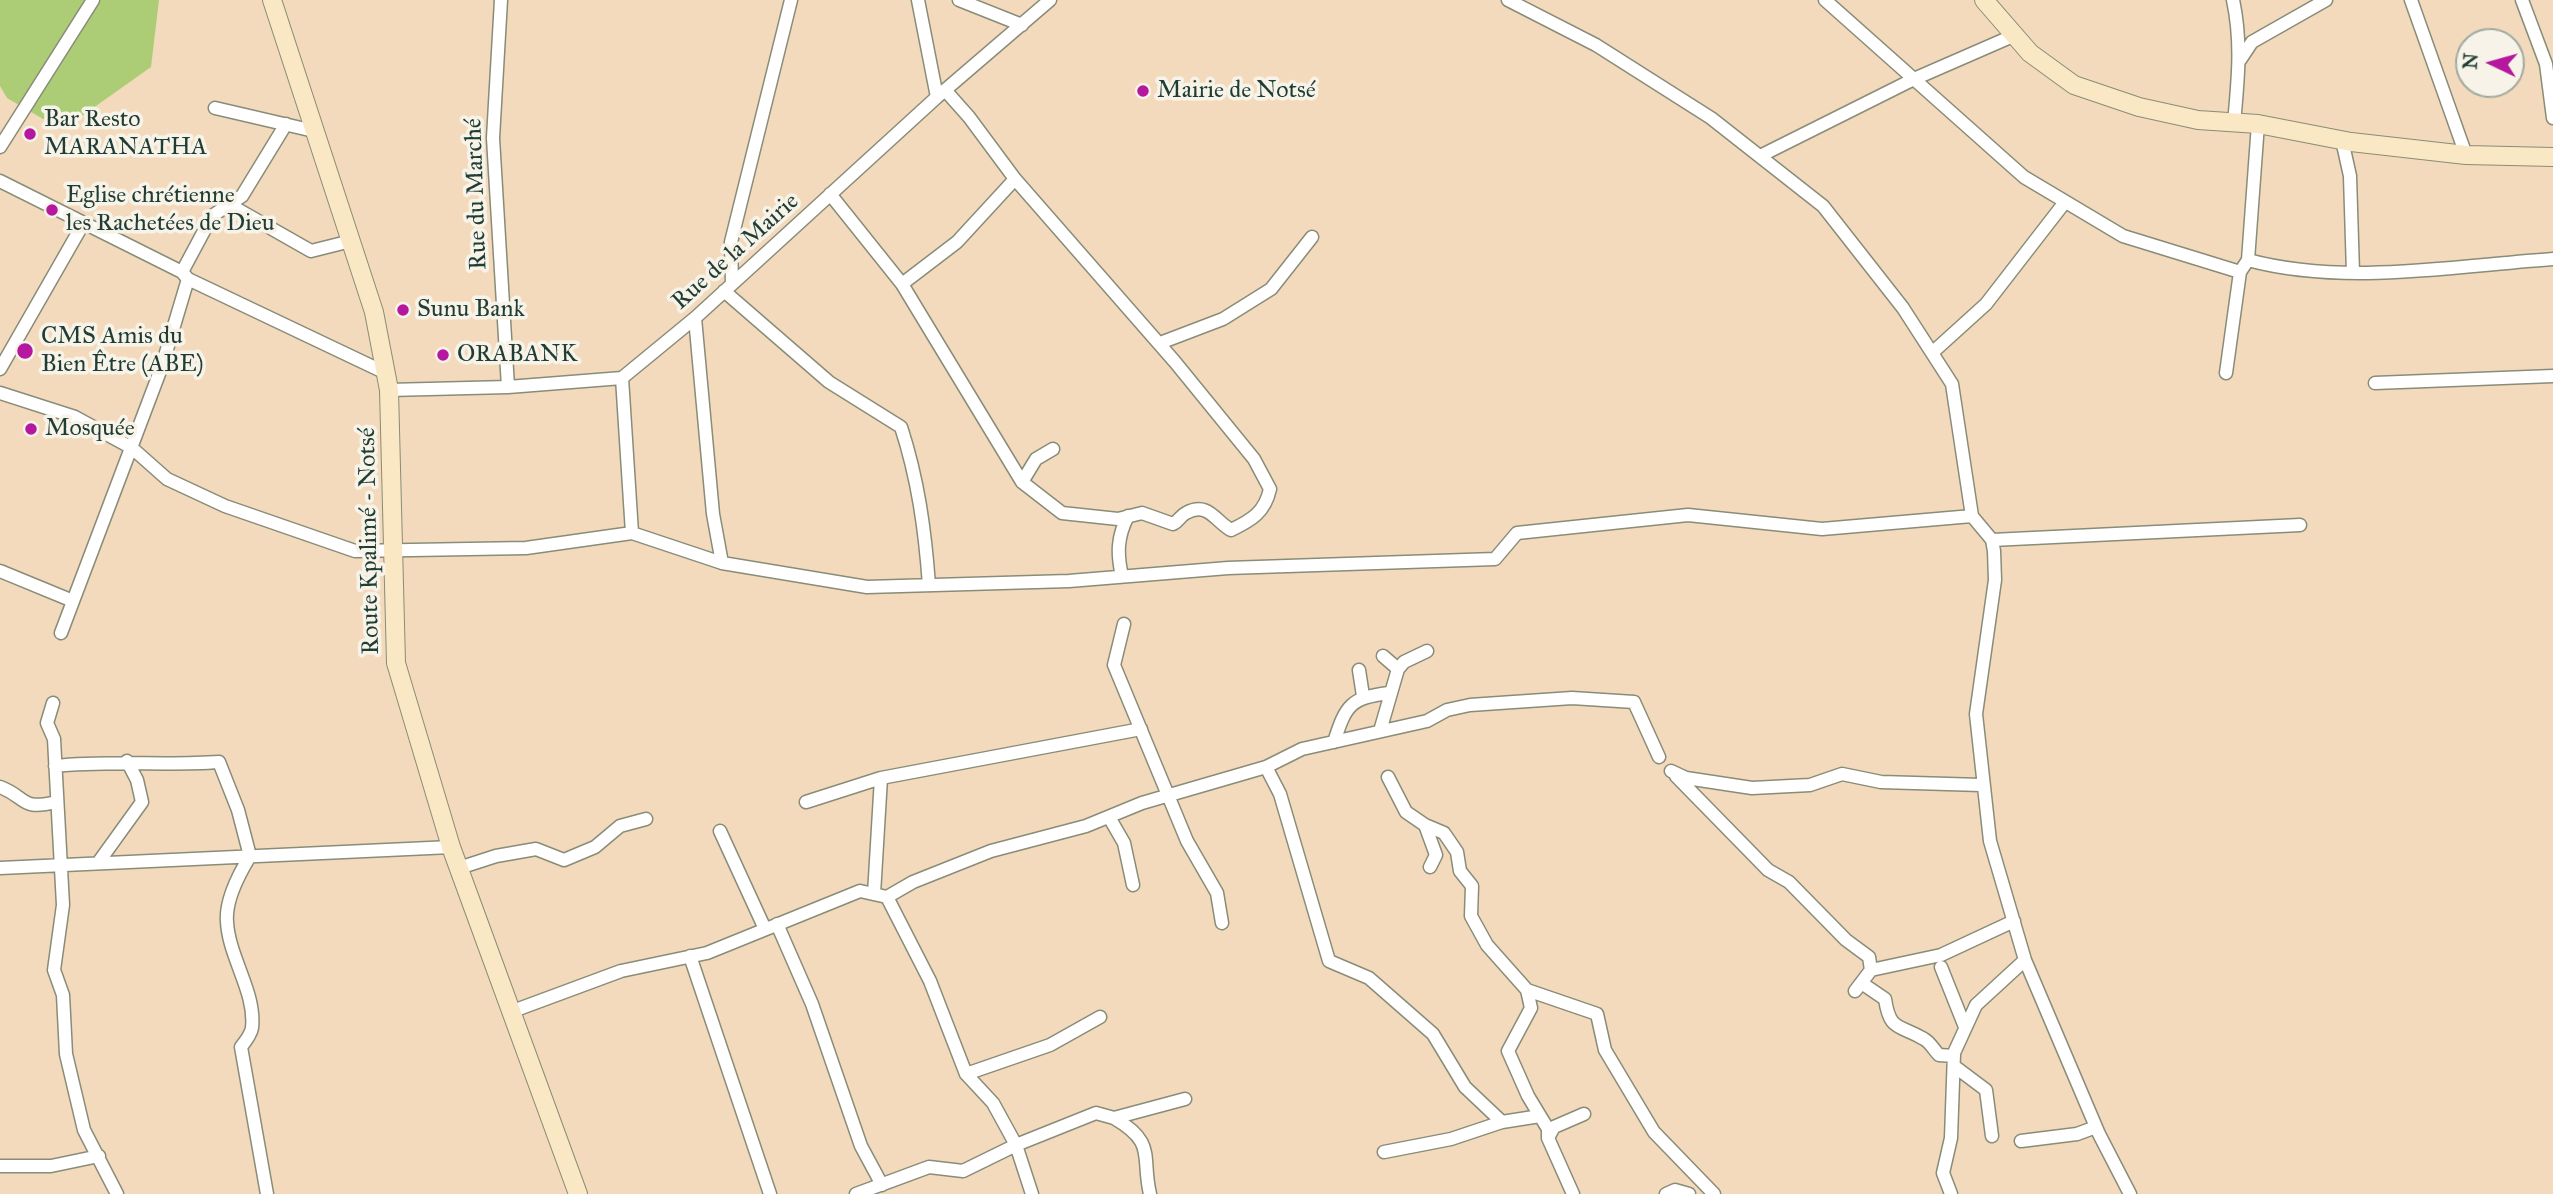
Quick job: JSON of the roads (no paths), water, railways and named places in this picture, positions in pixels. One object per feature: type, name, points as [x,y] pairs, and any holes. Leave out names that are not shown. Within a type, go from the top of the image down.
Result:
[{"type":"main road","name":"Route Kpalimé - Notsé","points":[[272,0],[374,312],[389,382],[393,452],[392,551],[396,663],[451,847],[578,1194]]},
{"type":"main road","points":[[1984,0],[2030,53],[2074,85],[2139,107],[2198,120],[2258,124],[2342,140],[2466,155],[2553,157]]},
{"type":"street","points":[[0,147],[93,0]]},
{"type":"street","name":"Rue du Marché","points":[[501,0],[493,138],[508,387]]},
{"type":"street","points":[[791,0],[730,242],[728,287],[829,382],[901,427],[915,472],[926,539],[929,585]]},
{"type":"street","points":[[830,194],[902,284],[1023,482],[1062,513],[1118,519],[1142,513],[1173,524],[1183,514],[1204,509],[1211,511],[1223,526],[1231,530],[1257,515],[1265,507],[1270,489],[1254,458],[1160,343],[1015,179],[970,117],[941,94],[918,0]]},
{"type":"street","points":[[959,0],[1022,25]]},
{"type":"street","name":"Rue de la Mairie","points":[[622,378],[695,318],[941,94],[1051,0]]},
{"type":"street","points":[[1508,0],[1596,45],[1711,118],[1823,206],[1933,352],[1952,384],[1972,516],[1992,540],[1995,580],[1976,714],[1981,785],[1990,841],[2025,960],[2096,1127],[2130,1194]]},
{"type":"street","points":[[1825,0],[2024,177],[2123,236],[2240,272]]},
{"type":"street","points":[[2233,0],[2239,29],[2240,60],[2234,123]]},
{"type":"street","points":[[2240,60],[2252,42],[2272,28],[2326,0]]},
{"type":"street","points":[[2411,0],[2466,155]]},
{"type":"street","points":[[2522,0],[2546,64],[2553,118]]},
{"type":"street","points":[[1760,156],[1914,79],[2015,35]]},
{"type":"street","points":[[215,108],[314,131]]},
{"type":"street","points":[[61,633],[162,366],[185,276],[212,216],[242,196],[286,124]]},
{"type":"street","points":[[2226,373],[2240,272],[2248,260],[2258,124]]},
{"type":"street","points":[[2342,140],[2350,176],[2353,273]]},
{"type":"street","points":[[902,284],[957,242],[1015,179]]},
{"type":"street","points":[[0,181],[389,382],[508,387],[622,378],[632,533]]},
{"type":"street","points":[[1933,352],[1986,304],[2065,202]]},
{"type":"street","points":[[230,205],[311,251],[351,241]]},
{"type":"street","points":[[0,369],[83,224]]},
{"type":"street","points":[[1160,343],[1223,318],[1271,289],[1312,237]]},
{"type":"street","points":[[2248,260],[2276,268],[2353,273],[2553,259]]},
{"type":"street","points":[[695,318],[713,514],[722,563]]},
{"type":"street","points":[[2375,383],[2553,376]]},
{"type":"street","points":[[0,393],[75,417],[132,448],[167,479],[225,506],[355,551],[526,548],[632,533],[722,563],[867,587],[1122,576],[1242,567],[1495,559],[1517,533],[1688,515],[1822,529],[1972,516]]},
{"type":"street","points":[[1023,482],[1036,459],[1053,449]]},
{"type":"street","points":[[1122,576],[1117,555],[1119,535],[1128,516]]},
{"type":"street","points":[[1992,540],[2300,525]]},
{"type":"street","points":[[0,571],[73,601]]},
{"type":"street","points":[[1124,624],[1114,665],[1187,841],[1217,893],[1222,923]]},
{"type":"street","points":[[1380,731],[1398,669],[1404,662],[1427,651]]},
{"type":"street","points":[[1383,656],[1398,669]]},
{"type":"street","points":[[1360,670],[1363,696]]},
{"type":"street","points":[[1334,741],[1345,709],[1363,696],[1389,693]]},
{"type":"street","points":[[513,1011],[621,971],[690,956],[860,891],[880,895],[991,851],[1086,826],[1168,795],[1266,767],[1302,749],[1427,720],[1447,710],[1470,705],[1572,698],[1634,702],[1659,757]]},
{"type":"street","points":[[53,703],[47,723],[54,739],[63,905],[54,970],[63,995],[66,1054],[84,1130],[117,1194]]},
{"type":"street","points":[[806,802],[881,778],[1141,729]]},
{"type":"street","points":[[55,766],[127,761],[171,765],[219,762],[238,810],[250,856],[236,878],[226,920],[234,959],[248,995],[252,1030],[241,1047],[267,1194]]},
{"type":"street","points":[[98,863],[142,802],[127,761]]},
{"type":"street","points":[[1266,767],[1280,794],[1329,961],[1369,978],[1433,1034],[1465,1087],[1502,1122]]},
{"type":"street","points":[[1981,785],[1881,782],[1842,774],[1810,785],[1752,788],[1686,778],[1671,771],[1768,870],[1789,882],[1846,940],[1869,957],[1871,970],[1859,988],[1885,999],[1888,1018],[1893,1026],[1928,1040],[1939,1055],[1954,1061],[1986,1090],[1992,1136]]},
{"type":"street","points":[[1388,777],[1406,812],[1424,825],[1444,833],[1457,852],[1461,872],[1472,886],[1471,916],[1487,945],[1527,989],[1597,1014],[1605,1050],[1654,1132],[1714,1194]]},
{"type":"street","points":[[881,778],[880,895],[930,981],[967,1074],[993,1103],[1016,1145],[1032,1194]]},
{"type":"street","points":[[0,787],[23,804],[41,806],[56,802]]},
{"type":"street","points":[[1109,817],[1124,843],[1133,885]]},
{"type":"street","points":[[459,868],[496,856],[536,849],[564,860],[595,847],[620,826],[646,819]]},
{"type":"street","points":[[1424,825],[1436,855],[1430,867]]},
{"type":"street","points":[[720,831],[812,1004],[861,1146],[882,1185]]},
{"type":"street","points":[[0,868],[451,847]]},
{"type":"street","points":[[1871,970],[1941,955],[2014,921]]},
{"type":"street","points":[[690,956],[770,1194]]},
{"type":"street","points":[[1951,1194],[1952,1189],[1943,1173],[1951,1138],[1954,1061],[1965,1027],[1976,1005],[2025,960]]},
{"type":"street","points":[[1941,967],[1965,1027]]},
{"type":"street","points":[[1527,989],[1531,1009],[1508,1051],[1548,1129],[1548,1138],[1573,1194]]},
{"type":"street","points":[[967,1074],[1050,1045],[1100,1017]]},
{"type":"street","points":[[1954,1091],[1974,1079]]},
{"type":"street","points":[[1114,1118],[1185,1099]]},
{"type":"street","points":[[863,1193],[929,1167],[962,1171],[1016,1145],[1096,1113],[1114,1118],[1128,1126],[1147,1150],[1150,1194]]},
{"type":"street","points":[[1548,1138],[1554,1127],[1584,1114]]},
{"type":"street","points":[[1384,1152],[1451,1139],[1502,1122],[1540,1116]]},
{"type":"street","points":[[2021,1141],[2077,1134],[2096,1127]]},
{"type":"street","points":[[0,1166],[51,1166],[99,1156]]},
{"type":"street","points":[[1666,1194],[1675,1190],[1689,1194]]},
{"type":"place","name":"Mairie de Notsé","points":[[1143,91]]},
{"type":"place","name":"Bar Resto MARANATHA","points":[[30,134]]},
{"type":"place","name":"Eglise chrétienne les Rachetées de Dieu","points":[[52,210]]},
{"type":"place","name":"Sunu Bank","points":[[403,310]]},
{"type":"place","name":"CMS Amis du Bien Être (ABE)","points":[[25,351]]},
{"type":"place","name":"ORABANK","points":[[443,355]]},
{"type":"place","name":"Mosquée","points":[[31,429]]}]
